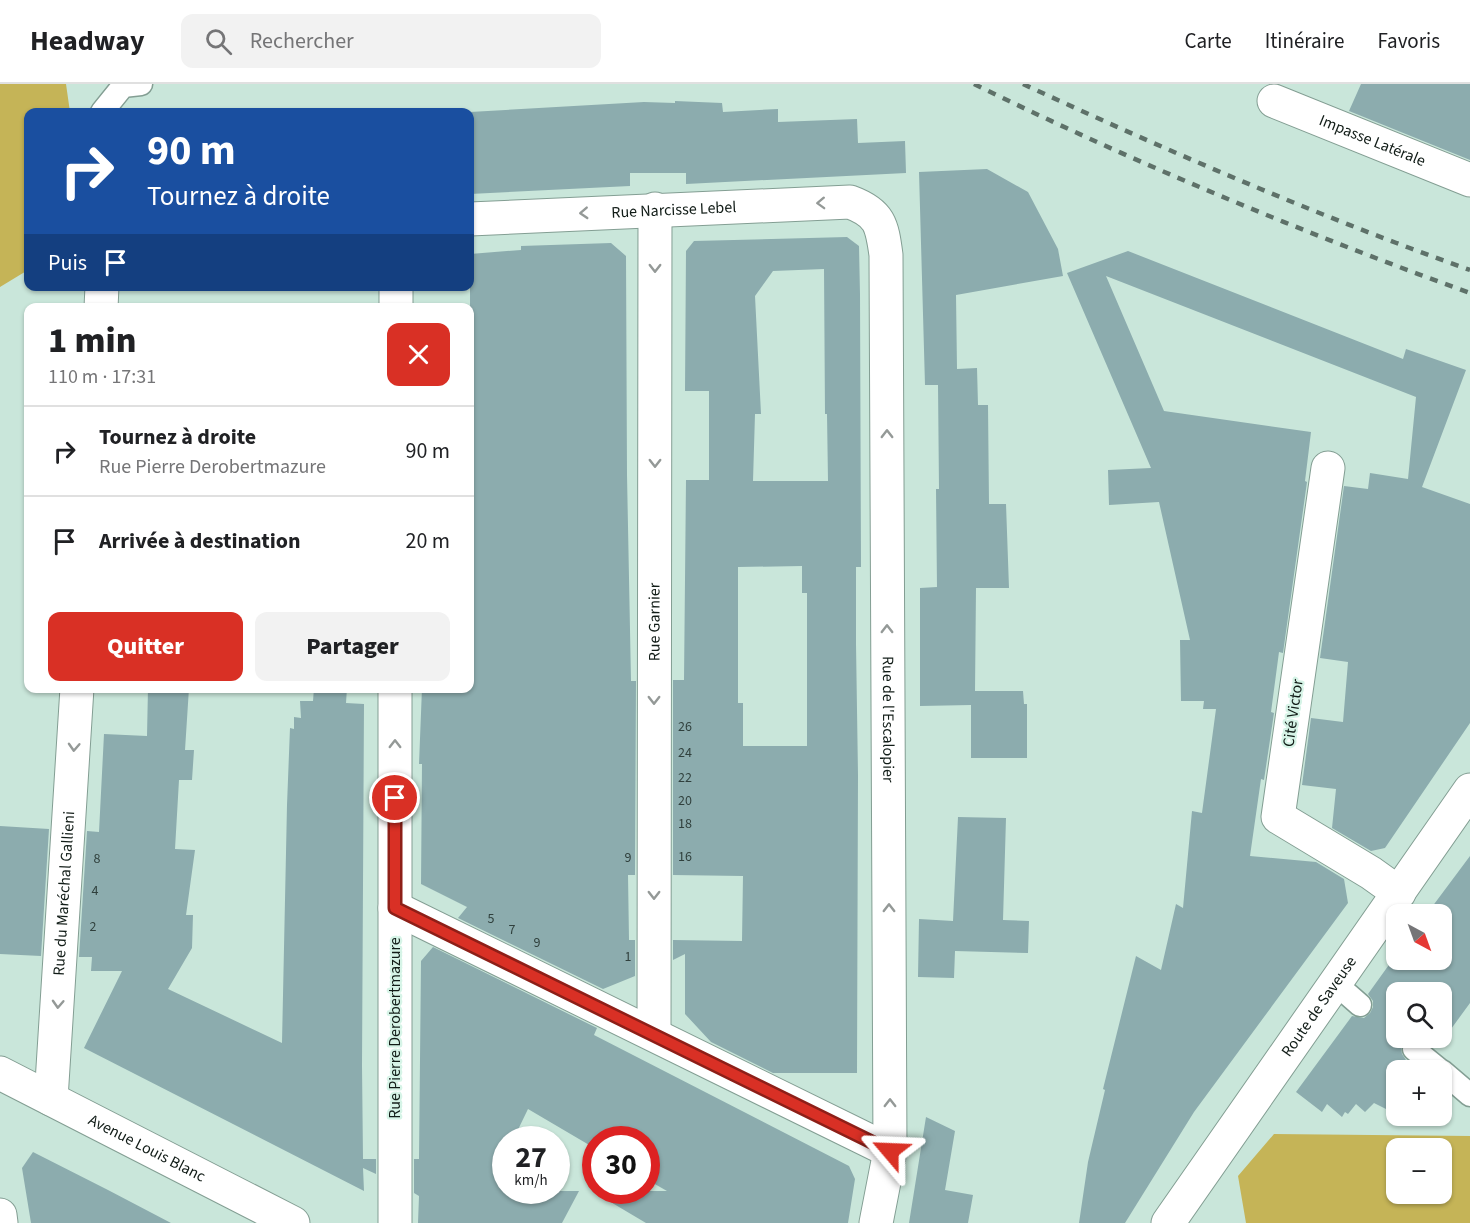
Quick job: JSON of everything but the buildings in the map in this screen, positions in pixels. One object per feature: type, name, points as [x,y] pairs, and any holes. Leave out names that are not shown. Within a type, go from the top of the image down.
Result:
[{"type":"street","name":"Impasse Latérale","points":[[1274,101],[1470,180]]},
{"type":"street","name":"Rue Narcisse Lebel","points":[[474,219],[849,202],[866,208],[875,216]]},
{"type":"street","name":"Rue Garnier","points":[[654,1033],[655,209]]},
{"type":"street","name":"Rue de l'Escalopier","points":[[875,216],[883,229],[886,255],[890,1151],[876,1223]]},
{"type":"street","name":"Cité Victor","points":[[1328,468],[1278,817],[1371,873],[1399,893]]},
{"type":"street","name":"Rue du Maréchal Gallieni","points":[[51,1099],[77,693]]},
{"type":"street","name":"Rue Pierre Derobertmazure","points":[[395,693],[395,1223]]},
{"type":"street","name":"Route de Saveuse","points":[[1168,1223],[1470,790]]},
{"type":"street","points":[[395,908],[654,1033],[890,1151]]},
{"type":"street","name":"Avenue Louis Blanc","points":[[0,1073],[293,1223]]},
{"type":"street","points":[[0,1215],[1,1223]]},
{"type":"lane","points":[[105,108],[123,86],[141,84]]},
{"type":"lane","points":[[1336,984],[1360,1005]]},
{"type":"lane","points":[[1414,1049],[1428,1060]]},
{"type":"lane","points":[[1452,1080],[1470,1095]]},
{"type":"shaded area","points":[[0,84],[66,84],[69,108],[24,108],[24,272],[0,287]]},
{"type":"shaded area","points":[[1274,1134],[1470,1136],[1470,1223],[1246,1223],[1238,1176]]},
{"type":"railway","points":[[974,84],[1157,169],[1344,246],[1470,293]]},
{"type":"railway","points":[[1023,84],[1245,182],[1357,228],[1470,270]]},
{"type":"route","points":[[395,798],[395,908],[654,1033],[890,1151]]}]
